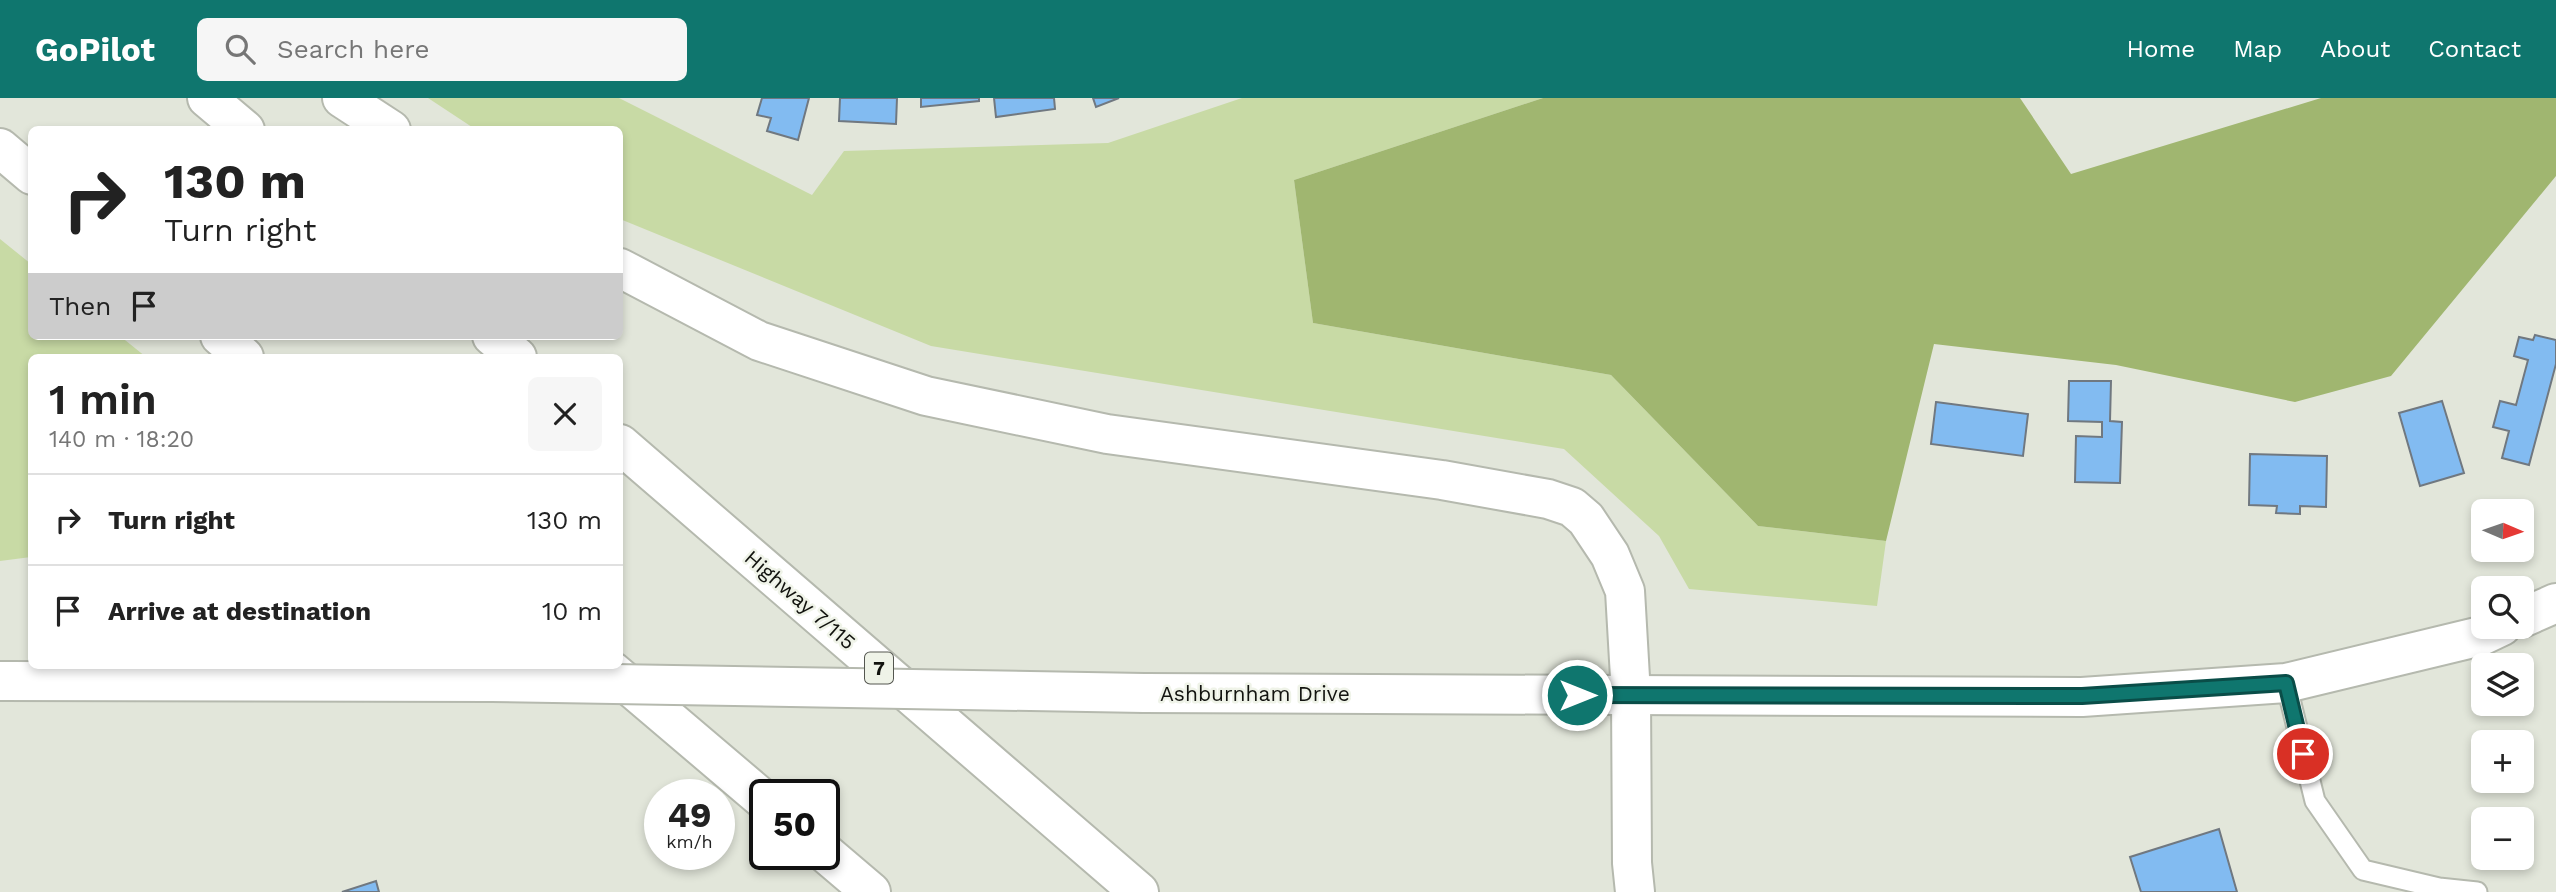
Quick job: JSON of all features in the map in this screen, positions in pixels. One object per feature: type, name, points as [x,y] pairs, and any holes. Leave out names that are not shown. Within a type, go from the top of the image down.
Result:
[{"type":"main road","points":[[207,98],[240,126]]},
{"type":"main road","points":[[342,98],[385,126]]},
{"type":"main road","points":[[0,148],[28,172]]},
{"type":"main road","points":[[623,270],[759,341],[926,396],[1107,434],[1442,480],[1548,499],[1572,507],[1587,519],[1610,555],[1625,591],[1632,695],[1632,863],[1635,892]]},
{"type":"main road","points":[[225,340],[241,354]]},
{"type":"main road","points":[[497,340],[513,354]]},
{"type":"main road","name":"Highway 7/115","points":[[623,447],[1139,892]]},
{"type":"main road","points":[[2534,613],[2556,603]]},
{"type":"main road","name":"Ashburnham Drive","points":[[0,681],[492,682],[1144,693],[2082,696],[2286,683],[2471,638]]},
{"type":"main road","points":[[610,669],[749,787]]},
{"type":"main road","points":[[840,866],[871,892]]},
{"type":"lane","points":[[2286,683],[2315,801],[2363,870],[2439,888],[2477,892]]},
{"type":"green space","points":[[428,98],[619,98],[812,195],[844,151],[1108,143],[1242,98],[1543,98],[1294,180],[1313,323],[1611,375],[1758,526],[1886,541],[1877,606],[1689,589],[1659,536],[1564,449],[931,346],[623,220],[623,126],[470,126]]},
{"type":"green space","points":[[1543,98],[2020,98],[2071,174],[2321,98],[2556,98],[2556,176],[2391,376],[2295,402],[2116,365],[1934,344],[1886,541],[1758,526],[1611,375],[1313,323],[1294,180]]},
{"type":"green space","points":[[0,239],[28,262],[28,340],[125,340],[142,354],[28,354],[28,557],[0,561]]},
{"type":"building","points":[[762,98],[809,98],[798,140],[767,131],[771,118],[757,115]]},
{"type":"building","points":[[840,98],[897,98],[896,124],[839,121]]},
{"type":"building","points":[[921,98],[979,98],[979,101],[921,107]]},
{"type":"building","points":[[994,98],[1054,98],[1055,109],[996,117]]},
{"type":"building","points":[[1093,98],[1119,98],[1096,107]]},
{"type":"building","points":[[2535,335],[2556,340],[2556,364],[2529,465],[2502,458],[2509,431],[2493,427],[2500,401],[2516,405],[2528,360],[2514,356],[2519,337],[2533,340]]},
{"type":"building","points":[[2069,381],[2111,381],[2110,421],[2122,422],[2120,483],[2075,482],[2076,436],[2102,437],[2102,422],[2068,421]]},
{"type":"building","points":[[2442,401],[2464,473],[2420,486],[2399,413]]},
{"type":"building","points":[[1936,402],[2028,414],[2023,456],[1931,444]]},
{"type":"building","points":[[2250,454],[2327,456],[2326,507],[2300,506],[2300,514],[2276,513],[2277,506],[2249,505]]},
{"type":"building","points":[[2219,829],[2237,892],[2141,892],[2130,857]]},
{"type":"building","points":[[376,881],[379,892],[342,892]]},
{"type":"route","points":[[1577,695],[2082,696],[2286,683],[2303,754]]}]
